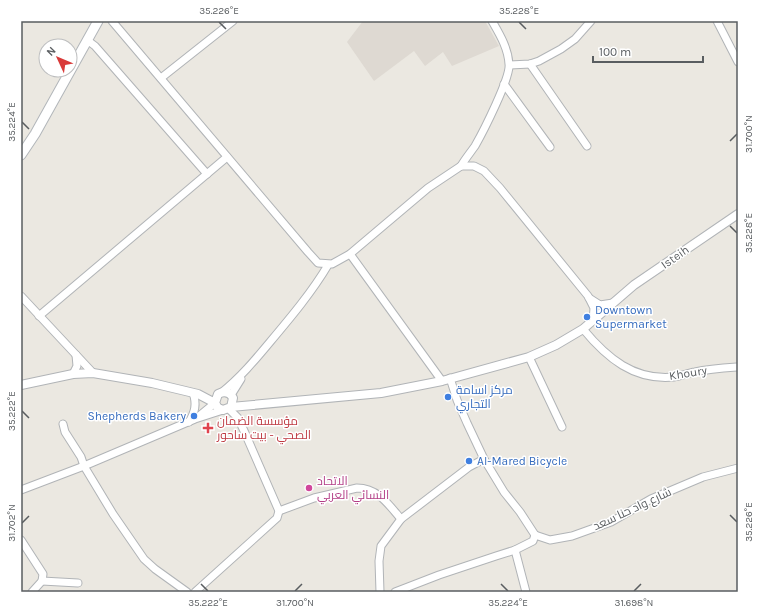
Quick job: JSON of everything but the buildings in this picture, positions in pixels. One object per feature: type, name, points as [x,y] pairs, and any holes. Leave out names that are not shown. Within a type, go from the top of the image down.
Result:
[{"type":"main road","points":[[21,155],[35,134],[98,21]]},
{"type":"street","points":[[112,21],[308,252],[318,262],[328,265],[350,254],[428,188],[461,166],[474,146],[504,84],[510,65],[506,46],[492,21]]},
{"type":"street","points":[[160,78],[233,21]]},
{"type":"street","points":[[510,65],[530,64],[561,50],[575,39],[591,21]]},
{"type":"street","points":[[717,21],[738,62]]},
{"type":"street","points":[[88,40],[95,46],[207,174]]},
{"type":"street","points":[[530,64],[587,146]]},
{"type":"street","points":[[504,84],[550,147]]},
{"type":"street","points":[[40,316],[228,157]]},
{"type":"street","points":[[461,166],[474,166],[484,171],[500,188],[588,296],[594,308],[594,321]]},
{"type":"street","name":"Isteih","points":[[228,409],[381,393],[442,380],[529,358],[556,345],[583,329],[613,303],[670,260],[738,214]]},
{"type":"street","points":[[350,254],[442,380]]},
{"type":"street","points":[[192,420],[215,402],[216,397],[243,373],[284,326],[320,279],[328,265]]},
{"type":"street","points":[[21,296],[93,373]]},
{"type":"street","points":[[588,296],[600,304],[613,303]]},
{"type":"street","name":"Khoury","points":[[583,329],[619,364],[639,374],[654,377],[676,377],[696,372],[738,366]]},
{"type":"street","points":[[73,374],[77,366],[76,354]]},
{"type":"street","points":[[529,358],[562,427]]},
{"type":"street","points":[[21,385],[73,374],[93,373],[152,383],[195,393],[215,402],[218,408],[228,409],[238,418],[279,511],[277,518],[194,592]]},
{"type":"street","points":[[231,395],[243,373]]},
{"type":"street","points":[[395,592],[515,550],[533,541],[535,535],[520,512],[504,492],[484,459],[459,406],[450,378]]},
{"type":"street","points":[[21,490],[84,466],[192,420],[228,409],[233,401],[231,395],[226,392],[195,393]]},
{"type":"street","points":[[192,420],[195,409],[195,393]]},
{"type":"street","points":[[63,424],[65,432],[113,514],[144,558],[155,569],[187,592]]},
{"type":"street","points":[[380,592],[379,561],[381,546],[401,519],[469,467],[484,459]]},
{"type":"street","name":"شارع واد حنا سعد","points":[[535,535],[550,540],[572,536],[610,522],[651,499],[703,477],[738,468]]},
{"type":"street","points":[[279,511],[314,498],[357,488],[364,488],[377,493],[401,519]]},
{"type":"street","points":[[21,540],[43,574],[42,581],[32,592]]},
{"type":"street","points":[[515,550],[526,592]]},
{"type":"street","points":[[42,581],[78,583]]},
{"type":"shaded area","points":[[363,21],[485,21],[499,46],[452,66],[443,52],[425,66],[414,51],[374,81],[347,42]]},
{"type":"place","name":"Downtown Supermarket","points":[[587,317]]},
{"type":"place","name":"مركز اسامة التجاري","points":[[448,397]]},
{"type":"place","name":"Shepherds Bakery","points":[[194,416]]},
{"type":"place","name":"مؤسسة الضمان الصحي - بيت ساحور","points":[[208,428]]},
{"type":"place","name":"Al-Mared Bicycle","points":[[469,461]]},
{"type":"place","name":"الاتحاد النسائي العربي","points":[[309,488]]}]
